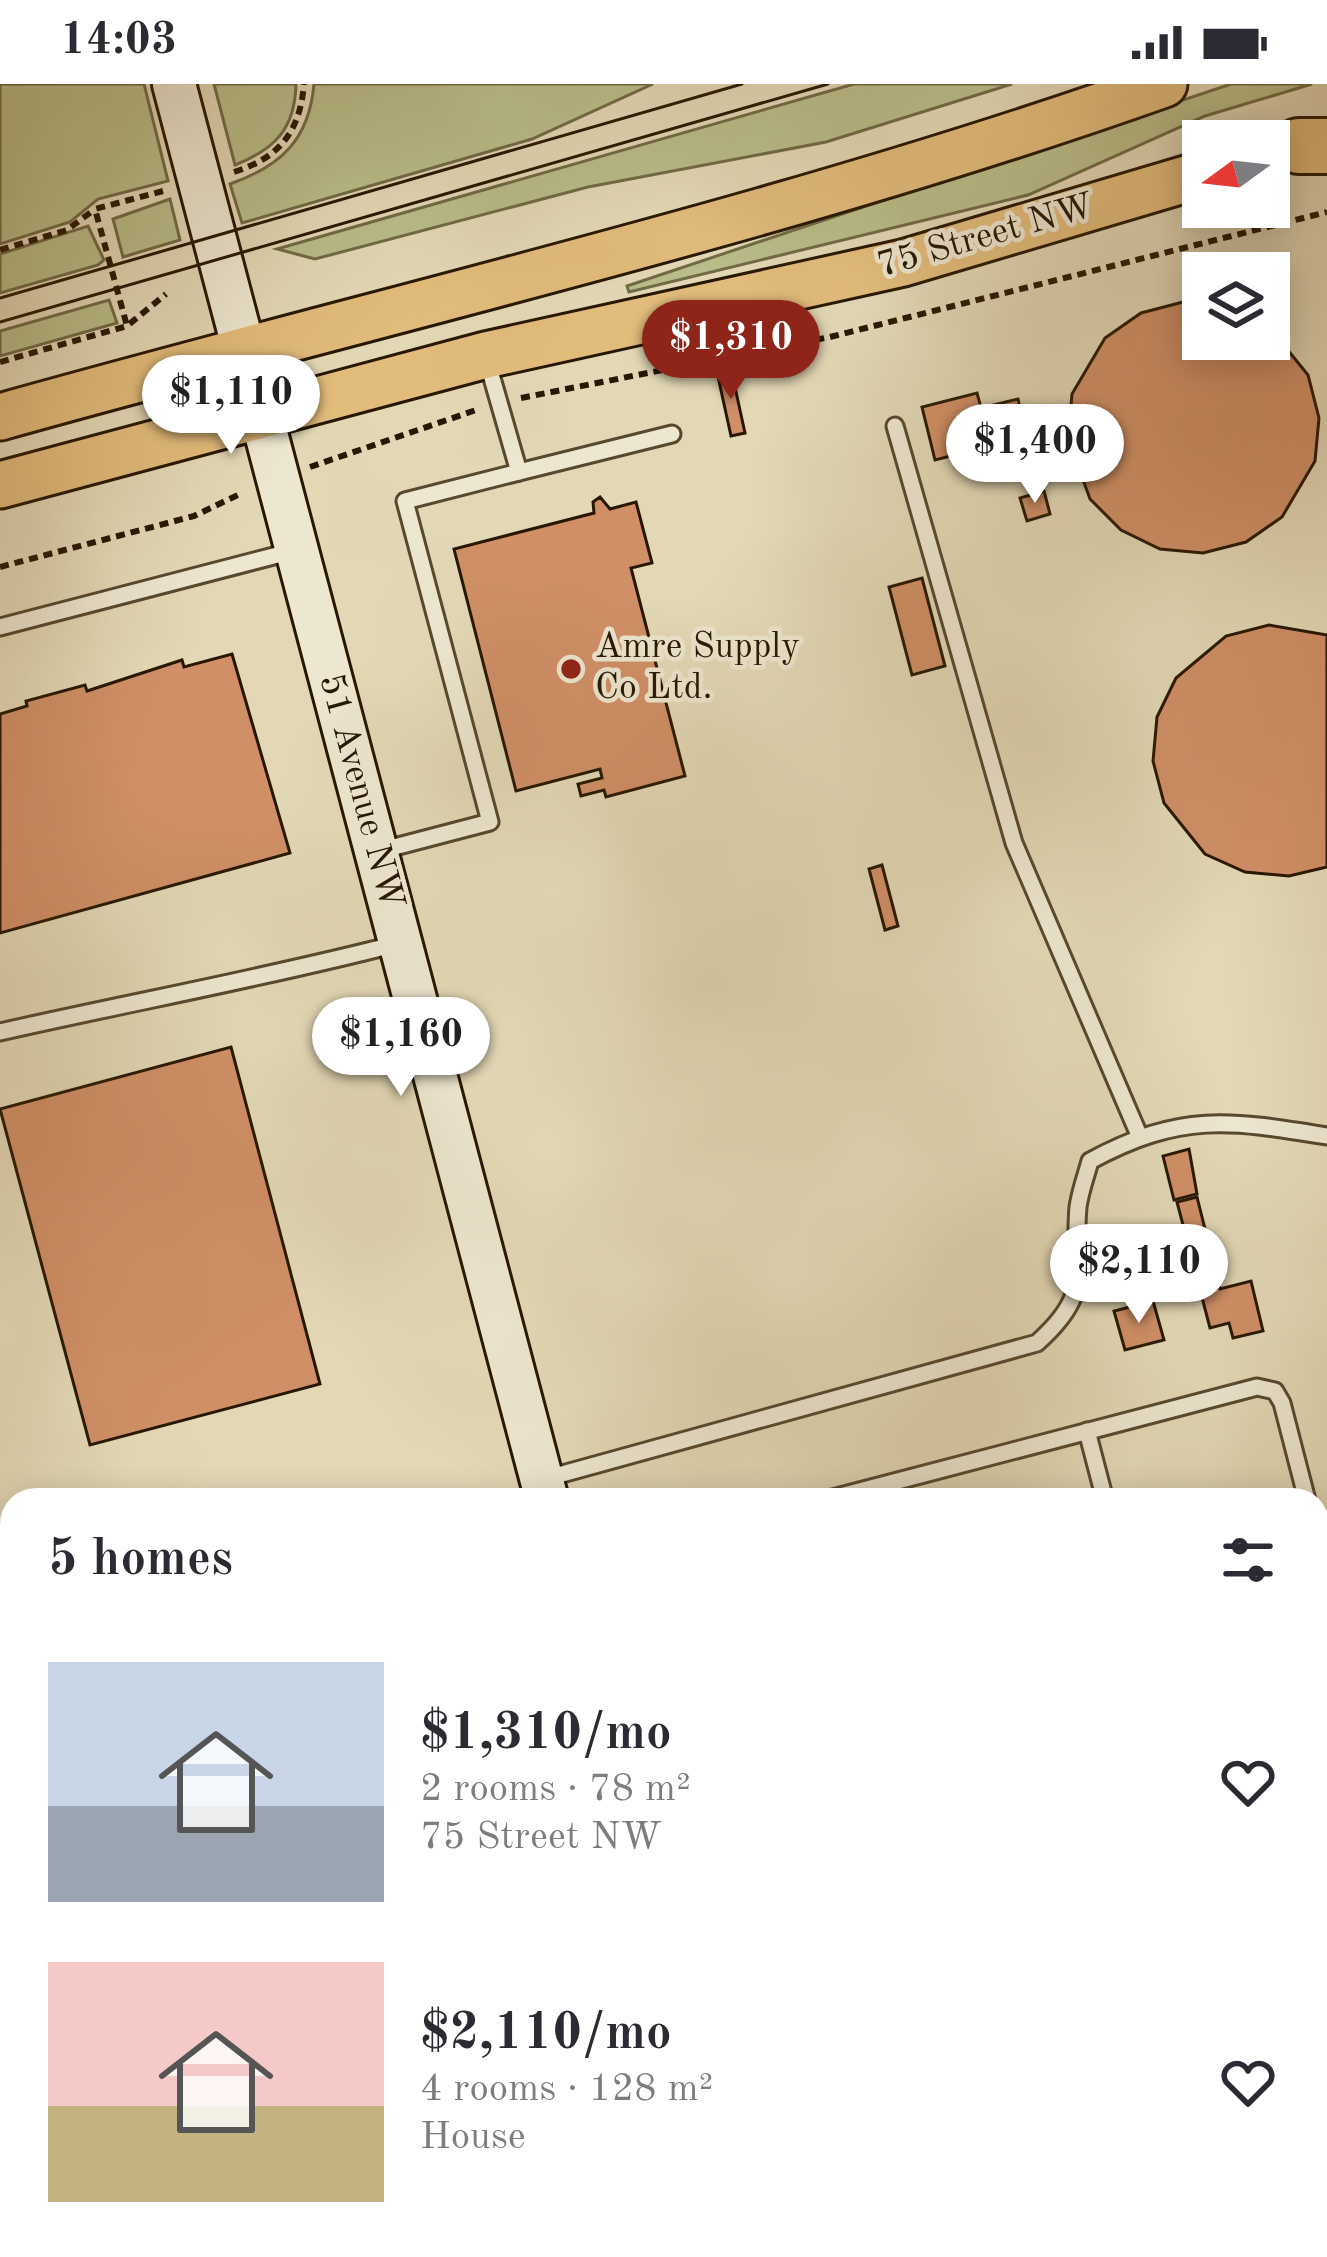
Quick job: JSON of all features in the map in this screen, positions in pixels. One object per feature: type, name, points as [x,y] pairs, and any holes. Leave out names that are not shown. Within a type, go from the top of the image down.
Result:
[{"type":"main road","points":[[0,417],[794,201],[1036,130],[1164,84]]},
{"type":"main road","name":"75 Street NW","points":[[0,485],[485,355],[903,263],[1182,180]]},
{"type":"street","name":"51 Avenue NW","points":[[173,84],[543,1488]]},
{"type":"lane","points":[[485,355],[519,472]]},
{"type":"lane","points":[[895,426],[1014,843],[1139,1135]]},
{"type":"lane","points":[[376,852],[490,822],[405,501],[672,434]]},
{"type":"lane","points":[[0,627],[296,550]]},
{"type":"lane","points":[[0,1032],[140,1000],[230,988],[399,944]]},
{"type":"lane","points":[[551,1488],[1037,1343],[1065,1318],[1080,1278],[1078,1205],[1090,1161],[1139,1135],[1222,1119],[1327,1136]]},
{"type":"lane","points":[[871,1488],[1268,1387],[1282,1403],[1304,1488]]},
{"type":"lane","points":[[1087,1431],[1102,1488]]},
{"type":"path","points":[[231,172],[262,163],[290,138],[304,84]]},
{"type":"path","points":[[0,250],[67,230],[95,209],[168,190]]},
{"type":"path","points":[[95,209],[127,326]]},
{"type":"path","points":[[524,398],[830,337],[1327,212]]},
{"type":"path","points":[[0,362],[127,326],[166,294]]},
{"type":"path","points":[[327,460],[470,412]]},
{"type":"path","points":[[0,567],[194,516],[218,502]]},
{"type":"green space","points":[[0,84],[144,84],[168,181],[98,199],[70,222],[0,244]]},
{"type":"green space","points":[[214,84],[296,84],[287,125],[272,144],[235,165]]},
{"type":"green space","points":[[314,84],[653,84],[532,139],[242,223],[230,184],[264,169],[289,148],[306,121]]},
{"type":"green space","points":[[854,84],[1012,84],[826,142],[588,187],[315,259],[277,249]]},
{"type":"green space","points":[[1231,84],[1312,84],[1196,120],[1182,120],[1182,126],[1028,195],[629,292],[627,286]]},
{"type":"green space","points":[[170,199],[180,240],[123,257],[113,219]]},
{"type":"green space","points":[[88,226],[104,260],[98,265],[0,293],[0,254]]},
{"type":"green space","points":[[109,300],[117,323],[0,356],[0,331]]},
{"type":"building","points":[[1182,302],[1182,360],[1290,360],[1290,353],[1308,375],[1319,418],[1315,461],[1282,517],[1246,542],[1203,553],[1160,549],[1121,530],[1090,499],[1068,438],[1072,394],[1105,338],[1141,313]]},
{"type":"building","points":[[731,369],[745,433],[731,436],[717,372]]},
{"type":"building","points":[[977,393],[981,408],[1018,399],[1024,425],[988,435],[991,446],[935,460],[922,407]]},
{"type":"building","points":[[1044,491],[1050,514],[1027,521],[1020,498]]},
{"type":"building","name":"Amre Supply Co Ltd.","points":[[600,497],[610,509],[636,502],[652,563],[631,568],[685,776],[606,797],[604,790],[581,796],[578,784],[602,778],[600,769],[516,791],[454,549],[594,513],[593,502]]},
{"type":"building","points":[[922,578],[945,666],[912,675],[889,587]]},
{"type":"building","points":[[1269,625],[1327,635],[1327,867],[1289,876],[1245,872],[1205,854],[1164,803],[1153,761],[1157,717],[1176,678],[1226,636]]},
{"type":"building","points":[[232,654],[290,853],[0,933],[0,714],[27,706],[26,701],[85,685],[87,691],[182,660],[184,667]]},
{"type":"building","points":[[882,865],[898,926],[885,930],[869,869]]},
{"type":"building","points":[[231,1047],[320,1384],[90,1445],[0,1109]]},
{"type":"building","points":[[1189,1149],[1197,1194],[1174,1200],[1163,1156]]},
{"type":"building","points":[[1197,1197],[1220,1289],[1251,1281],[1263,1331],[1233,1338],[1229,1323],[1210,1328],[1177,1202]]},
{"type":"building","points":[[1153,1301],[1164,1340],[1125,1350],[1114,1311]]},
{"type":"tram line","points":[[0,298],[742,84]]},
{"type":"tram line","points":[[0,322],[828,84]]},
{"type":"place","name":"Amre Supply Co Ltd.","points":[[571,669]]}]
